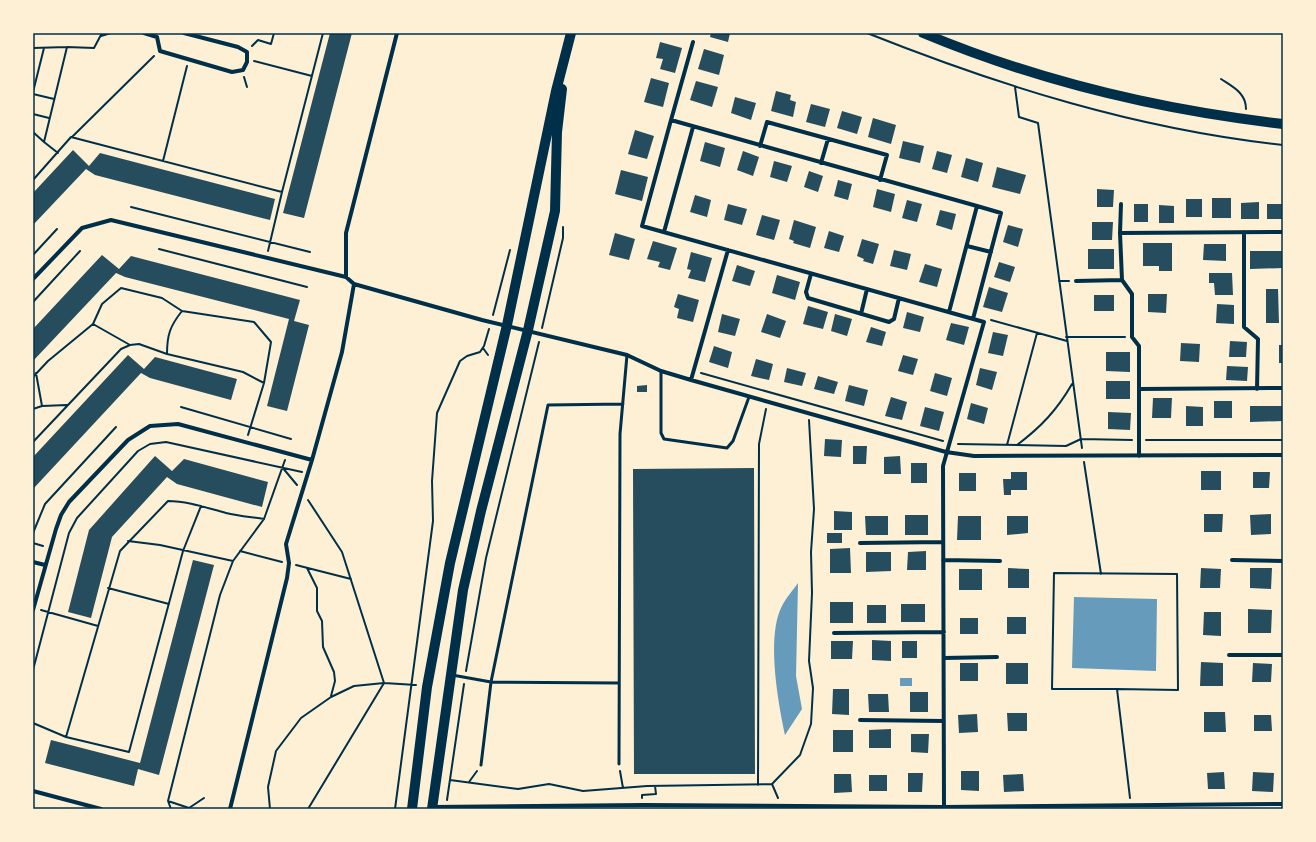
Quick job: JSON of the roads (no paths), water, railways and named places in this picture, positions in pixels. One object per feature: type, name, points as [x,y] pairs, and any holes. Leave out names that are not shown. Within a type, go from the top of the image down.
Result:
[{"type":"main road","points":[[412,809],[427,686],[450,563],[507,325],[556,91],[571,33]]},
{"type":"main road","points":[[923,33],[993,59],[1055,79],[1181,110],[1283,124]]},
{"type":"main road","points":[[432,808],[463,590],[481,511],[528,330],[555,211],[557,132],[566,56]]},
{"type":"street","points":[[144,33],[157,36],[161,33]]},
{"type":"street","points":[[157,36],[160,51],[232,72],[243,70],[247,60],[247,52],[238,47],[184,33]]},
{"type":"street","points":[[346,277],[346,233],[397,33]]},
{"type":"street","points":[[693,42],[642,226],[984,322],[943,466],[944,806]]},
{"type":"street","points":[[671,120],[1001,213],[973,319]]},
{"type":"street","points":[[760,146],[767,122],[828,138],[887,155],[880,180]]},
{"type":"street","points":[[664,232],[693,127]]},
{"type":"street","points":[[821,163],[828,138]]},
{"type":"street","points":[[1121,204],[1120,233],[1122,280],[1132,294],[1132,337],[1139,346],[1139,456]]},
{"type":"street","points":[[949,312],[977,206]]},
{"type":"street","points":[[33,279],[82,228],[111,220],[346,277],[354,284],[627,355],[661,371],[946,452],[974,456],[1283,455]]},
{"type":"street","points":[[1244,232],[1244,327],[1258,339],[1257,388]]},
{"type":"street","points":[[1120,233],[1283,232]]},
{"type":"street","points":[[967,246],[991,252]]},
{"type":"street","points":[[691,380],[728,250]]},
{"type":"street","points":[[811,274],[806,292],[808,298],[889,322],[894,319],[899,298]]},
{"type":"street","points":[[1076,281],[1122,280]]},
{"type":"street","points":[[230,809],[287,578],[289,563],[286,544],[303,492],[342,352],[354,284]]},
{"type":"street","points":[[860,314],[867,289]]},
{"type":"street","points":[[1139,389],[1283,388]]},
{"type":"street","points":[[33,609],[61,515],[69,502],[128,440],[150,426],[178,424],[312,460]]},
{"type":"street","points":[[860,543],[943,542]]},
{"type":"street","points":[[943,560],[1000,561]]},
{"type":"street","points":[[1232,560],[1283,561]]},
{"type":"street","points":[[33,562],[45,565]]},
{"type":"street","points":[[834,633],[944,632]]},
{"type":"street","points":[[1229,655],[1283,655]]},
{"type":"street","points":[[944,658],[998,657]]},
{"type":"street","points":[[860,720],[944,721]]},
{"type":"street","points":[[33,791],[101,809]]},
{"type":"street","points":[[432,808],[563,808],[644,805],[683,807],[781,806],[934,808],[944,806],[1074,807],[1282,804],[1281,809]]},
{"type":"lane","points":[[619,764],[620,434],[627,355]]},
{"type":"lane","points":[[661,371],[661,433],[664,439],[727,448],[733,441],[749,396]]},
{"type":"lane","points":[[481,765],[491,682],[548,405],[622,404]]},
{"type":"lane","points":[[450,675],[491,682],[620,683]]},
{"type":"water","points":[[798,583],[796,676],[802,709],[785,735],[779,705],[775,669],[775,634],[777,619],[782,606]]},
{"type":"water","points":[[1074,597],[1157,599],[1156,671],[1072,668]]},
{"type":"water","points":[[900,678],[912,678],[912,686],[900,686]]}]
